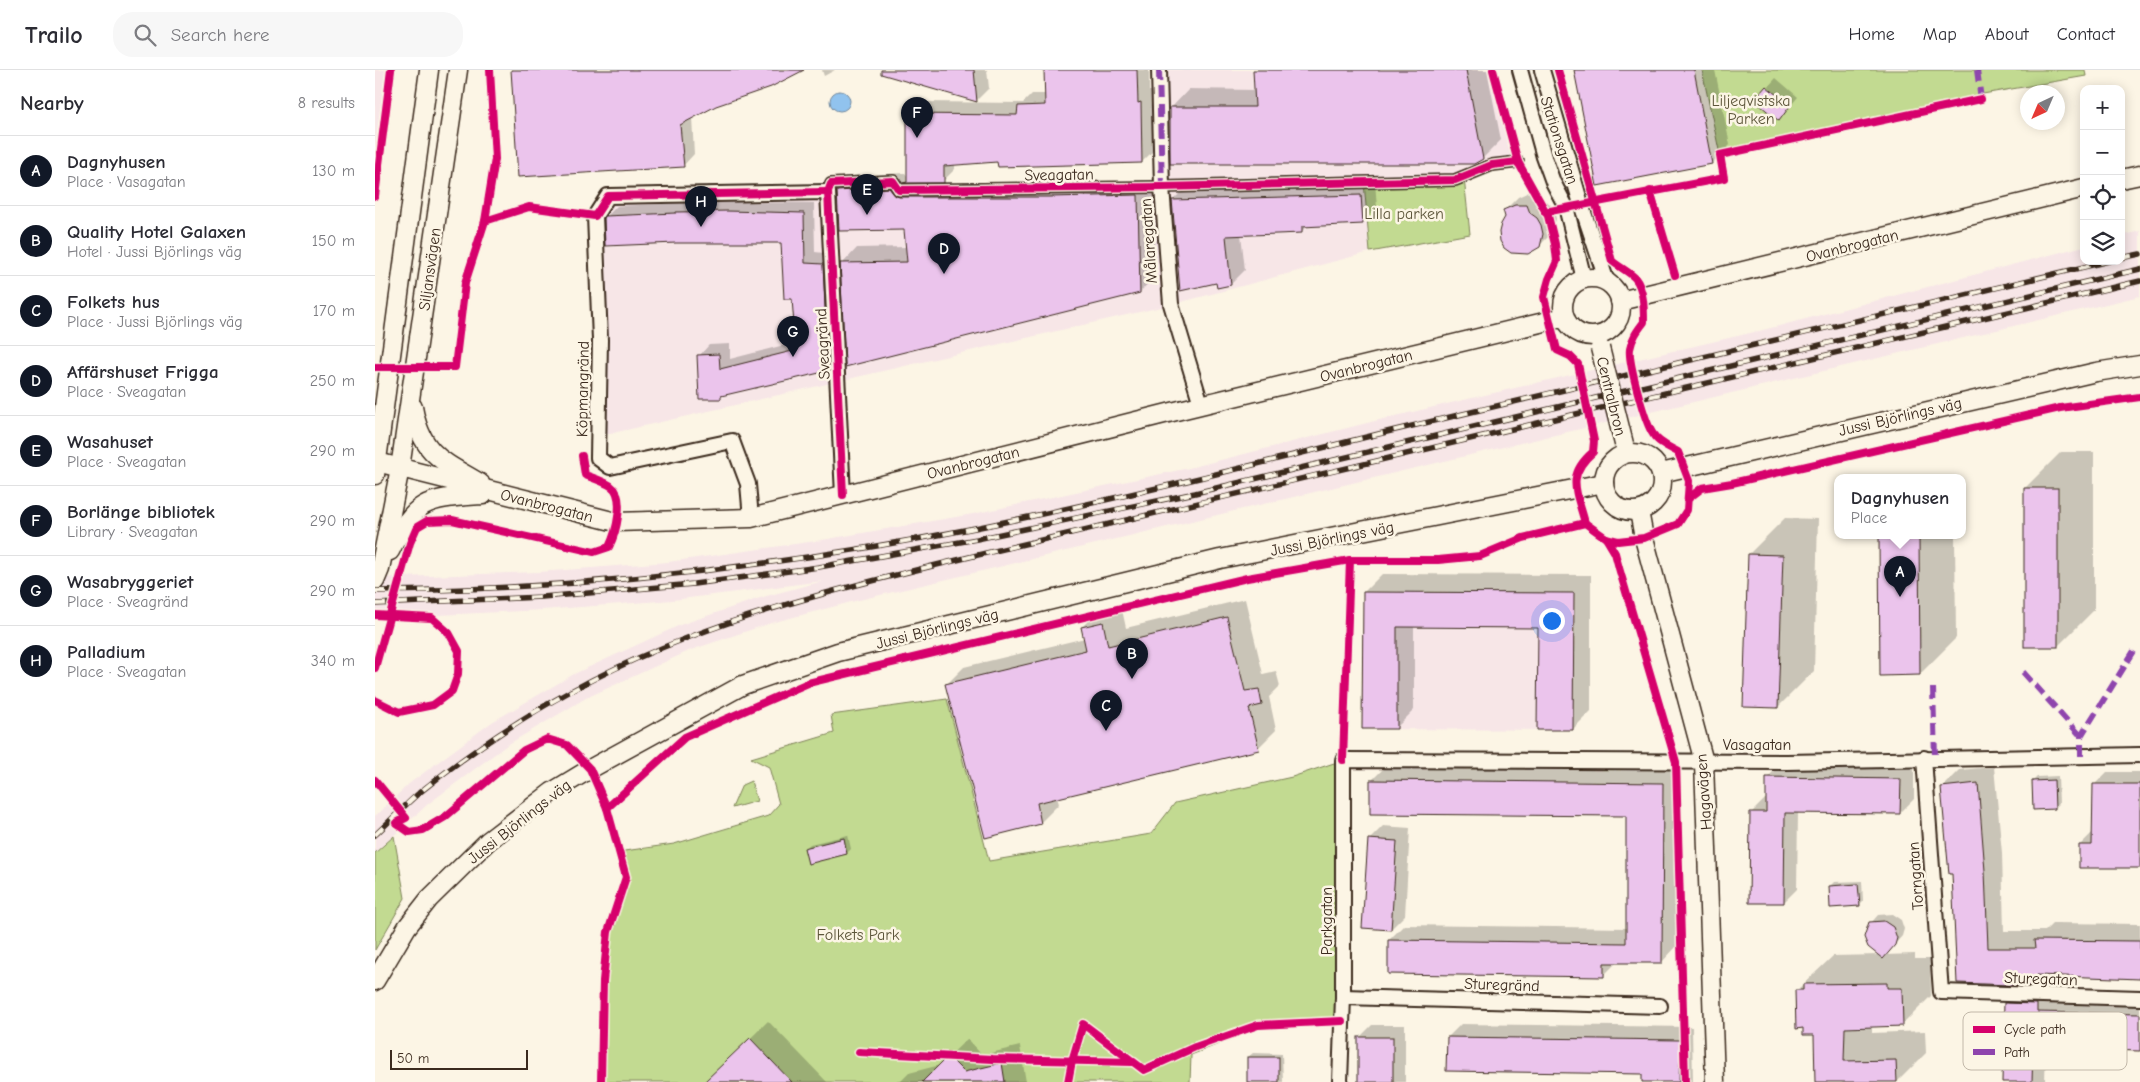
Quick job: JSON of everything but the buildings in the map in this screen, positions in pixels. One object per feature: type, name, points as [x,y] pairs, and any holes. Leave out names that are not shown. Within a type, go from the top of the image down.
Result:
[{"type":"street","name":"Siljansvägen","points":[[376,469],[429,70]]},
{"type":"street","name":"Siljansvägen","points":[[378,575],[400,468],[458,70]]},
{"type":"street","name":"Målaregatan","points":[[1159,70],[1162,187],[1171,304],[1201,404]]},
{"type":"street","name":"Stationsgatan","points":[[1520,70],[1544,157],[1553,182],[1566,208],[1584,279]]},
{"type":"street","name":"Stationsgatan","points":[[1542,70],[1581,204],[1607,282]]},
{"type":"street","name":"Sveagatan","points":[[608,196],[828,192],[831,184],[893,181],[899,190],[1162,187],[1455,180],[1491,165],[1518,162]]},
{"type":"street","points":[[2125,178],[2140,175]]},
{"type":"street","name":"Ovanbrogatan","points":[[1621,301],[2080,189]]},
{"type":"street","name":"Sveagränd","points":[[828,192],[843,495]]},
{"type":"street","name":"Köpmangränd","points":[[608,196],[595,216],[600,340],[598,458],[610,467],[732,441],[748,484],[751,518]]},
{"type":"street","points":[[1592,278],[1607,282],[1613,287],[1621,301],[1621,310],[1613,327],[1598,342],[1587,335],[1577,332],[1570,325],[1565,317],[1564,298],[1575,283],[1584,279],[1592,278]]},
{"type":"street","name":"Ovanbrogatan","points":[[376,469],[400,468],[498,494],[617,522],[751,518],[1201,404],[1565,317]]},
{"type":"street","name":"Centralbron","points":[[1598,342],[1625,449]]},
{"type":"street","name":"Jussi Björlings väg","points":[[1661,473],[2077,376],[2140,364]]},
{"type":"street","points":[[410,392],[417,427],[426,444],[440,459],[498,494]]},
{"type":"street","points":[[1625,449],[1651,459],[1661,473],[1663,483],[1661,493],[1648,507],[1639,511],[1619,508],[1606,493],[1604,483],[1606,474],[1610,465],[1625,449]]},
{"type":"street","name":"Jussi Björlings väg","points":[[375,981],[407,926],[429,899],[489,841],[552,792],[743,685],[838,652],[1220,559],[1604,483]]},
{"type":"street","points":[[378,575],[401,528],[424,504],[440,498],[498,494]]},
{"type":"street","name":"Hagavägen","points":[[1639,511],[1704,762],[1715,1082]]},
{"type":"street","name":"Vasagatan","points":[[1343,760],[1704,762],[2140,756]]},
{"type":"street","name":"Torngatan","points":[[1924,758],[1941,992]]},
{"type":"street","name":"Parkgatan","points":[[1341,1082],[1343,760]]},
{"type":"street","name":"Sturegatan","points":[[1941,992],[2140,998]]},
{"type":"street","name":"Sturegränd","points":[[1343,997],[1660,1006]]},
{"type":"shaded area","points":[[375,70],[385,70],[375,148]]},
{"type":"shaded area","points":[[1159,70],[1493,70],[1518,162],[1455,180],[1364,182],[1370,252],[1170,305],[600,436],[595,216],[608,196],[828,192],[831,184],[893,181],[900,190],[1162,187]]},
{"type":"shaded area","points":[[2140,231],[2140,296],[855,601],[771,623],[691,650],[586,698],[507,745],[428,804],[375,853],[375,816],[410,783],[492,722],[574,674],[680,625],[763,597],[823,581],[673,600],[542,610],[375,618],[375,578],[539,572],[668,562],[816,541],[973,514],[1189,468],[1387,418],[1763,330],[2080,247],[2080,265],[2125,265],[2125,235]]},
{"type":"shaded area","points":[[1363,592],[1574,593],[1573,730],[1362,729]]},
{"type":"green space","name":"Liljeqvistska Parken","points":[[1702,70],[2085,70],[2086,76],[2034,85],[2020,85],[2020,88],[1983,94],[1847,128],[1720,155]]},
{"type":"green space","name":"Lilla parken","points":[[1464,178],[1470,234],[1370,252],[1364,182]]},
{"type":"green space","name":"Folkets Park","points":[[947,699],[989,861],[1151,834],[1175,803],[1292,777],[1343,760],[1342,1021],[1257,1029],[1191,1055],[1190,1082],[601,1082],[603,981],[608,932],[626,877],[617,852],[674,844],[768,816],[779,804],[769,767],[751,758],[834,733],[831,715]]},
{"type":"green space","points":[[751,781],[757,801],[732,808],[742,785]]},
{"type":"green space","points":[[394,836],[405,898],[375,950],[375,853]]},
{"type":"water","points":[[836,91],[844,91],[850,97],[850,105],[844,111],[836,111],[830,105],[830,97]]},
{"type":"railway","points":[[2125,257],[2140,254]]},
{"type":"railway","points":[[375,591],[526,586],[677,574],[826,554],[975,528],[1184,482],[2092,265]]},
{"type":"railway","points":[[375,604],[542,597],[694,584],[819,567],[977,539],[1195,493],[2140,269]]},
{"type":"railway","points":[[375,835],[419,793],[481,746],[581,686],[651,652],[723,625],[796,601],[982,554],[2140,281]]},
{"type":"marked path","points":[[1159,70],[1162,187]]},
{"type":"marked path","points":[[1977,70],[1981,99]]},
{"type":"marked path","points":[[2081,756],[2081,736],[2134,651]]},
{"type":"marked path","points":[[2023,672],[2081,736]]},
{"type":"marked path","points":[[1933,688],[1935,758]]},
{"type":"cycle path","points":[[375,196],[391,70]]},
{"type":"cycle path","points":[[485,221],[495,159],[490,70]]},
{"type":"cycle path","points":[[1493,70],[1518,162],[1548,216],[1555,244],[1557,261],[1544,297],[1557,350],[1570,356],[1578,364],[1594,441],[1593,452],[1579,469],[1575,485],[1585,523]]},
{"type":"cycle path","points":[[607,808],[685,737],[808,683],[1247,578],[1350,560],[1438,560],[1480,556],[1523,538],[1585,523],[1606,538],[1618,541],[1644,538],[1678,524],[1687,510],[1689,481],[1678,452],[1658,440],[1650,428],[1634,379],[1630,356],[1630,349],[1635,335],[1644,322],[1642,293],[1635,278],[1612,261],[1558,70]]},
{"type":"cycle path","points":[[1545,212],[1724,178],[1720,155],[1981,99]]},
{"type":"cycle path","points":[[843,495],[828,192],[831,184],[893,181],[899,190],[1162,187],[1455,180],[1492,165],[1518,162]]},
{"type":"cycle path","points":[[1650,191],[1675,275]]},
{"type":"cycle path","points":[[375,367],[455,367],[465,283],[485,221],[529,207],[595,216],[608,196],[828,192]]},
{"type":"cycle path","points":[[1689,498],[1702,488],[1732,483],[2060,408],[2140,397]]},
{"type":"cycle path","points":[[375,668],[410,543],[417,527],[427,521],[452,520],[594,552],[609,547],[617,524],[619,506],[616,491],[611,486],[585,475],[582,456]]},
{"type":"cycle path","points":[[1606,538],[1615,553],[1676,762],[1685,1082]]},
{"type":"cycle path","points":[[1343,760],[1350,560]]},
{"type":"cycle path","points":[[375,615],[432,618],[449,633],[459,651],[458,674],[452,691],[433,705],[399,712],[375,700]]},
{"type":"cycle path","points":[[375,780],[406,818],[396,823],[409,832],[423,830],[445,817],[524,750],[547,739],[567,745],[590,769],[607,808],[626,877],[608,932],[603,981],[601,1082]]},
{"type":"cycle path","points":[[1068,1082],[1083,1024],[1144,1070],[1195,1047],[1258,1025],[1342,1021]]},
{"type":"cycle path","points":[[859,1052],[993,1059],[1132,1062]]},
{"type":"place","name":"Borlänge bibliotek","points":[[917,138]]},
{"type":"place","name":"Wasahuset","points":[[867,215]]},
{"type":"place","name":"Palladium","points":[[701,227]]},
{"type":"place","name":"Affärshuset Frigga","points":[[944,274]]},
{"type":"place","name":"Wasabryggeriet","points":[[793,357]]},
{"type":"place","name":"Dagnyhusen","points":[[1900,597]]},
{"type":"place","name":"Quality Hotel Galaxen","points":[[1132,679]]},
{"type":"place","name":"Folkets hus","points":[[1106,731]]}]
